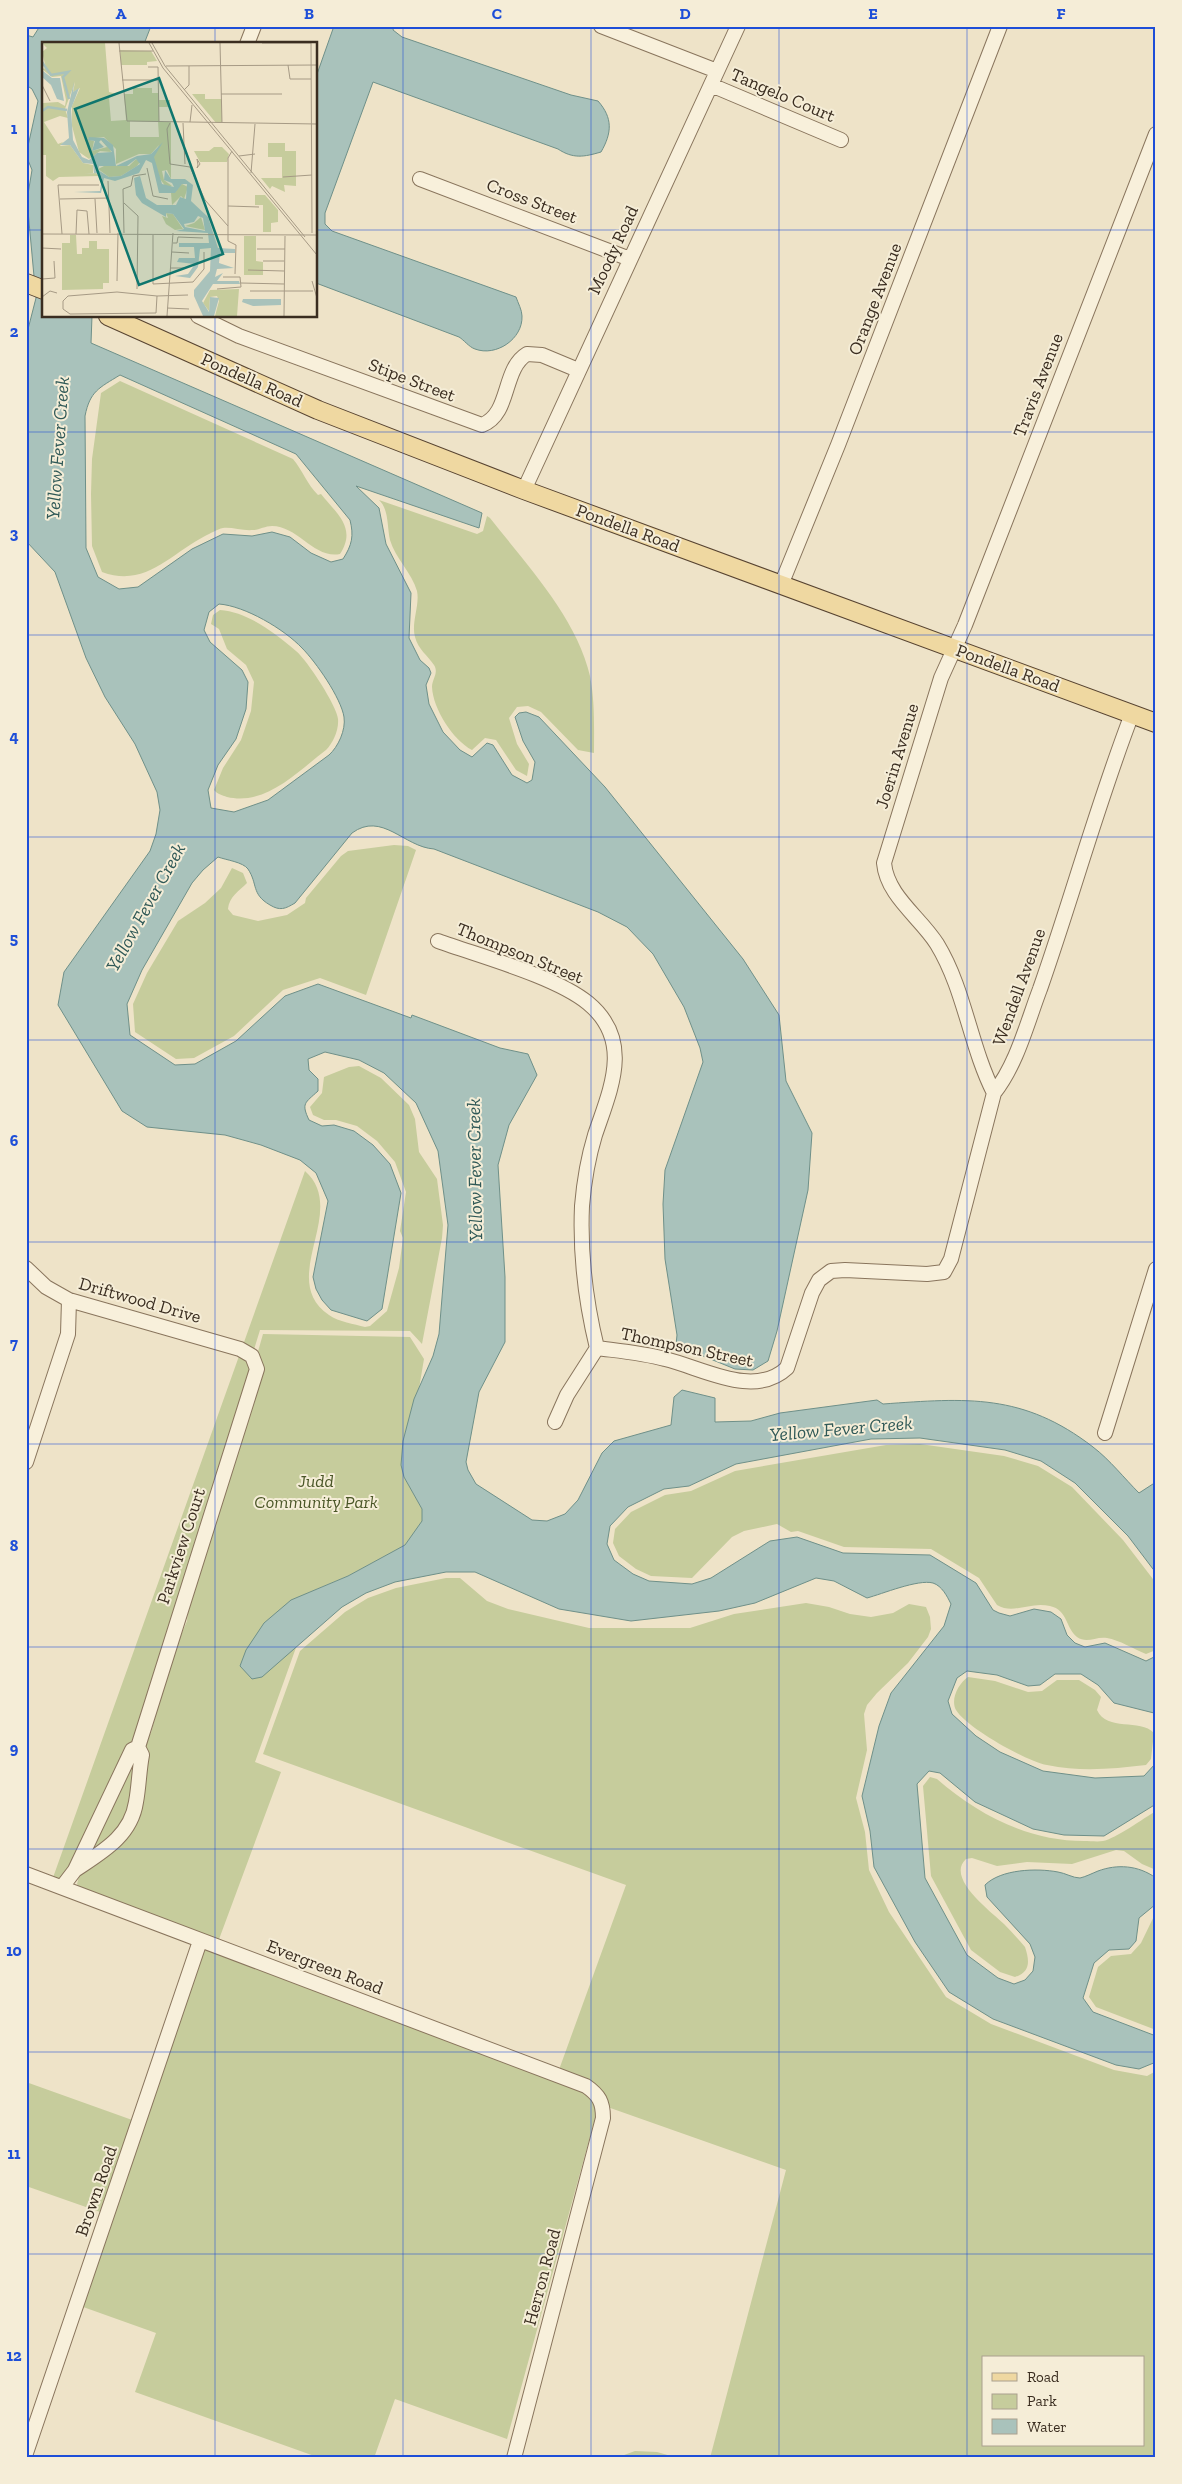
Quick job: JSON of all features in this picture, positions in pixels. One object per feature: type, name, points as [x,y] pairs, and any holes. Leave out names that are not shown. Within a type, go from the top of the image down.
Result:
[{"type":"main road","points":[[26,283],[42,289]]},
{"type":"main road","name":"Pondella Road","points":[[113,318],[318,410],[524,490],[1156,723]]},
{"type":"street","points":[[248,42],[254,26]]},
{"type":"street","points":[[601,26],[717,71]]},
{"type":"street","name":"Moody Road","points":[[524,490],[738,26]]},
{"type":"street","name":"Orange Avenue","points":[[781,584],[838,445],[1000,26]]},
{"type":"street","name":"Tangelo Court","points":[[711,85],[841,140]]},
{"type":"street","name":"Travis Avenue","points":[[954,648],[1156,134]]},
{"type":"street","name":"Cross Street","points":[[420,179],[630,259]]},
{"type":"street","name":"Stipe Street","points":[[202,318],[239,336],[482,425],[494,418],[521,358],[534,353],[578,370]]},
{"type":"street","name":"Joerin Avenue","points":[[954,648],[941,678],[903,797],[884,863],[885,877],[893,890],[929,933],[944,959],[972,1032],[983,1071],[994,1093]]},
{"type":"street","name":"Wendell Avenue","points":[[770,1380],[788,1368],[812,1293],[819,1280],[831,1272],[845,1270],[927,1274],[944,1272],[951,1260],[994,1093],[1004,1080],[1028,1022],[1054,950],[1109,774],[1132,714]]},
{"type":"street","name":"Thompson Street","points":[[438,941],[566,988],[590,1004],[608,1029],[612,1044],[614,1074],[612,1089],[596,1135],[588,1166],[582,1224],[592,1326],[597,1348],[567,1396],[555,1422]]},
{"type":"street","name":"Driftwood Drive","points":[[26,1268],[46,1287],[69,1300],[223,1343],[252,1356]]},
{"type":"street","points":[[1105,1433],[1156,1269]]},
{"type":"street","points":[[26,1462],[68,1334],[69,1300]]},
{"type":"street","name":"Thompson Street","points":[[597,1348],[665,1359],[736,1380],[750,1382],[770,1380]]},
{"type":"street","name":"Parkview Court","points":[[76,1870],[120,1837],[133,1815],[142,1755],[138,1747],[254,1382],[257,1369],[252,1356]]},
{"type":"street","name":"Parkview Court","points":[[62,1887],[76,1870],[132,1750],[138,1747]]},
{"type":"street","name":"Evergreen Road","points":[[26,1874],[586,2086],[597,2093],[603,2104]]},
{"type":"street","name":"Brown Road","points":[[26,2453],[200,1941]]},
{"type":"street","name":"Herron Road","points":[[514,2458],[604,2118],[603,2104]]},
{"type":"green space","points":[[120,381],[293,459],[314,491],[318,495],[321,494],[343,522],[346,536],[345,545],[340,554],[322,552],[281,527],[269,526],[255,530],[223,528],[192,543],[169,560],[145,572],[132,576],[118,576],[102,572],[92,546],[92,459],[101,393]]},
{"type":"green space","points":[[379,500],[477,534],[483,531],[487,516],[490,518],[549,592],[574,633],[590,676],[594,714],[594,753],[578,750],[541,712],[528,706],[517,707],[509,718],[517,744],[529,764],[527,776],[516,770],[496,740],[485,738],[472,750],[451,731],[440,714],[433,696],[432,687],[436,673],[435,668],[415,637],[414,626],[418,596],[415,584],[392,547],[385,508]]},
{"type":"green space","points":[[220,610],[241,615],[261,624],[296,651],[321,684],[333,704],[338,719],[338,728],[335,736],[326,750],[280,785],[255,797],[227,797],[214,790],[223,768],[241,740],[251,711],[254,682],[246,665],[227,649],[219,629],[211,624],[213,615]]},
{"type":"green space","points":[[394,845],[408,846],[416,850],[366,995],[320,978],[283,990],[234,1036],[194,1058],[176,1059],[135,1032],[133,1004],[147,973],[178,921],[205,903],[221,888],[232,868],[243,873],[247,883],[232,898],[228,909],[233,915],[258,921],[287,915],[305,903],[306,898],[341,856],[348,851]]},
{"type":"green space","points":[[359,1066],[381,1078],[409,1105],[415,1119],[419,1152],[437,1179],[443,1225],[422,1344],[410,1331],[260,1330],[252,1356],[250,1390],[146,1730],[71,1884],[556,2078],[626,1885],[263,1754],[300,1651],[345,1612],[368,1598],[396,1588],[446,1578],[460,1578],[487,1601],[508,1609],[589,1628],[690,1628],[734,1614],[806,1603],[871,1617],[893,1613],[909,1604],[926,1607],[930,1617],[931,1629],[928,1637],[908,1663],[867,1705],[864,1714],[867,1750],[856,1798],[865,1832],[869,1870],[889,1912],[946,1997],[991,2024],[1114,2070],[1147,2076],[1156,2071],[1156,2458],[710,2458],[786,2170],[599,2104],[507,2439],[395,2399],[374,2458],[320,2458],[135,2392],[156,2333],[72,2303],[103,2213],[26,2186],[26,2082],[135,2121],[193,1943],[50,1886],[305,1171],[317,1187],[320,1205],[310,1264],[309,1283],[315,1300],[329,1315],[342,1321],[365,1327],[370,1326],[387,1311],[399,1268],[403,1238],[400,1231],[406,1192],[395,1162],[377,1141],[357,1126],[336,1120],[324,1120],[313,1115],[310,1107],[322,1093],[324,1077],[349,1067]]},
{"type":"green space","name":"Judd Community Park","points":[[263,1334],[410,1337],[424,1359],[404,1477],[422,1509],[426,1534],[348,1576],[317,1589],[255,1762],[281,1772],[218,1942],[81,1890],[77,1884],[86,1850],[138,1747],[151,1733],[170,1661],[187,1621],[190,1589]]},
{"type":"green space","points":[[920,1444],[1004,1456],[1038,1466],[1072,1487],[1123,1540],[1156,1583],[1156,1650],[1146,1654],[1112,1639],[1081,1639],[1073,1633],[1060,1611],[1050,1606],[1036,1605],[1010,1609],[1003,1608],[997,1605],[979,1578],[931,1549],[844,1547],[798,1531],[791,1532],[777,1524],[744,1531],[732,1537],[692,1578],[651,1576],[636,1569],[619,1556],[613,1543],[615,1529],[631,1512],[665,1495],[691,1491],[735,1471],[886,1445]]},
{"type":"green space","points":[[968,1677],[995,1681],[1028,1692],[1042,1691],[1057,1680],[1079,1680],[1095,1690],[1101,1697],[1097,1710],[1102,1717],[1116,1723],[1141,1726],[1154,1733],[1151,1759],[1146,1765],[1109,1769],[1084,1769],[1047,1765],[1025,1757],[998,1743],[972,1726],[956,1710],[954,1701],[956,1692],[961,1683]]},
{"type":"green space","points":[[930,1777],[937,1779],[970,1804],[1005,1823],[1024,1831],[1064,1840],[1103,1841],[1122,1832],[1156,1811],[1156,1870],[1142,1864],[1124,1851],[1116,1850],[1072,1864],[1027,1862],[997,1866],[972,1858],[966,1859],[961,1867],[961,1875],[966,1885],[981,1903],[1025,1947],[1028,1966],[1024,1972],[1015,1977],[1000,1972],[971,1950],[931,1876],[923,1786]]},
{"type":"green space","points":[[1156,1912],[1156,2030],[1096,2007],[1089,1997],[1098,1967],[1111,1956],[1131,1954],[1141,1943]]},
{"type":"green space","points":[[635,2451],[657,2452],[678,2458],[616,2458]]},
{"type":"water","name":"Yellow Fever Creek","points":[[40,26],[151,26],[145,42],[42,42],[42,318],[92,318],[91,343],[482,513],[479,528],[356,486],[379,508],[386,544],[411,593],[409,638],[420,660],[429,668],[431,673],[426,685],[429,704],[443,732],[460,750],[472,757],[487,743],[493,745],[512,775],[527,783],[532,780],[535,762],[523,741],[515,717],[519,713],[526,712],[539,717],[605,787],[743,959],[779,1015],[786,1081],[812,1133],[808,1190],[777,1331],[768,1361],[753,1370],[735,1369],[676,1345],[677,1335],[665,1259],[663,1204],[665,1170],[703,1062],[700,1048],[684,1007],[653,954],[627,927],[598,912],[434,849],[423,847],[393,832],[373,826],[363,827],[352,833],[295,903],[288,907],[277,908],[264,901],[257,893],[251,874],[246,867],[218,857],[192,883],[142,970],[127,1004],[130,1035],[175,1065],[195,1064],[236,1041],[285,996],[318,984],[411,1018],[412,1015],[500,1048],[528,1054],[537,1075],[509,1125],[498,1165],[505,1277],[505,1342],[479,1392],[466,1462],[476,1484],[532,1520],[547,1521],[565,1514],[578,1500],[602,1453],[614,1441],[671,1425],[674,1397],[682,1390],[715,1398],[715,1422],[751,1421],[780,1413],[877,1400],[883,1404],[941,1401],[993,1403],[1018,1408],[1067,1429],[1099,1452],[1139,1493],[1156,1482],[1156,1573],[1128,1536],[1075,1483],[1041,1461],[1005,1450],[920,1438],[871,1439],[736,1464],[689,1486],[664,1489],[628,1507],[610,1526],[607,1544],[614,1560],[633,1574],[649,1581],[692,1584],[711,1578],[770,1541],[797,1537],[843,1553],[930,1555],[976,1583],[993,1610],[999,1613],[1010,1616],[1034,1609],[1051,1612],[1061,1619],[1067,1635],[1075,1643],[1085,1647],[1105,1643],[1146,1661],[1156,1656],[1156,1718],[1154,1713],[1114,1703],[1098,1685],[1081,1674],[1055,1674],[1040,1685],[1028,1686],[997,1675],[967,1671],[957,1678],[948,1701],[952,1714],[976,1736],[1000,1752],[1043,1771],[1095,1778],[1144,1776],[1156,1763],[1156,1804],[1104,1836],[1064,1835],[1033,1829],[975,1802],[940,1773],[929,1771],[917,1784],[925,1878],[967,1955],[998,1978],[1014,1984],[1025,1980],[1033,1971],[1035,1957],[1030,1944],[987,1897],[985,1885],[992,1880],[1010,1873],[1030,1870],[1058,1872],[1080,1878],[1113,1867],[1135,1868],[1156,1878],[1156,1904],[1139,1918],[1136,1941],[1129,1949],[1109,1950],[1094,1963],[1083,1998],[1093,2012],[1156,2036],[1156,2062],[1139,2069],[1116,2065],[993,2019],[949,1992],[915,1942],[874,1867],[870,1831],[862,1796],[879,1726],[891,1693],[944,1626],[951,1604],[942,1589],[936,1584],[918,1583],[867,1598],[834,1581],[816,1578],[755,1603],[719,1611],[631,1621],[559,1609],[475,1572],[446,1572],[395,1582],[366,1593],[342,1607],[262,1677],[252,1679],[240,1666],[246,1650],[264,1623],[291,1600],[348,1576],[405,1545],[422,1521],[422,1509],[404,1477],[401,1465],[403,1441],[414,1399],[433,1356],[439,1334],[448,1225],[438,1151],[416,1103],[384,1073],[359,1060],[325,1052],[308,1059],[309,1070],[318,1079],[318,1091],[307,1101],[305,1107],[309,1120],[322,1126],[334,1125],[354,1131],[373,1145],[390,1164],[401,1193],[382,1309],[367,1321],[331,1310],[322,1300],[316,1289],[313,1277],[328,1201],[316,1173],[300,1160],[261,1145],[225,1135],[147,1127],[122,1111],[58,1005],[64,972],[150,851],[156,834],[160,810],[157,792],[135,744],[105,697],[86,658],[55,572],[26,541],[26,337],[36,298],[27,200],[32,170],[26,155],[38,101],[32,89],[26,85],[26,35],[33,37]],"holes":[[[120,375],[296,454],[350,520],[351,540],[343,559],[331,562],[311,553],[290,537],[272,532],[252,536],[223,534],[192,549],[138,587],[119,589],[98,577],[86,548],[85,416],[93,395],[106,383]],[[219,604],[252,614],[275,626],[308,654],[321,671],[338,700],[344,717],[341,738],[329,755],[268,800],[234,812],[211,808],[208,790],[218,765],[236,739],[246,709],[248,682],[242,670],[210,642],[204,630],[209,612]]]},
{"type":"water","points":[[334,26],[394,26],[393,30],[402,37],[571,95],[598,101],[603,107],[608,120],[609,132],[601,152],[574,156],[373,82],[325,213],[325,224],[332,231],[516,297],[522,314],[521,324],[518,332],[507,344],[491,350],[475,349],[459,337],[318,284],[318,71]]}]
